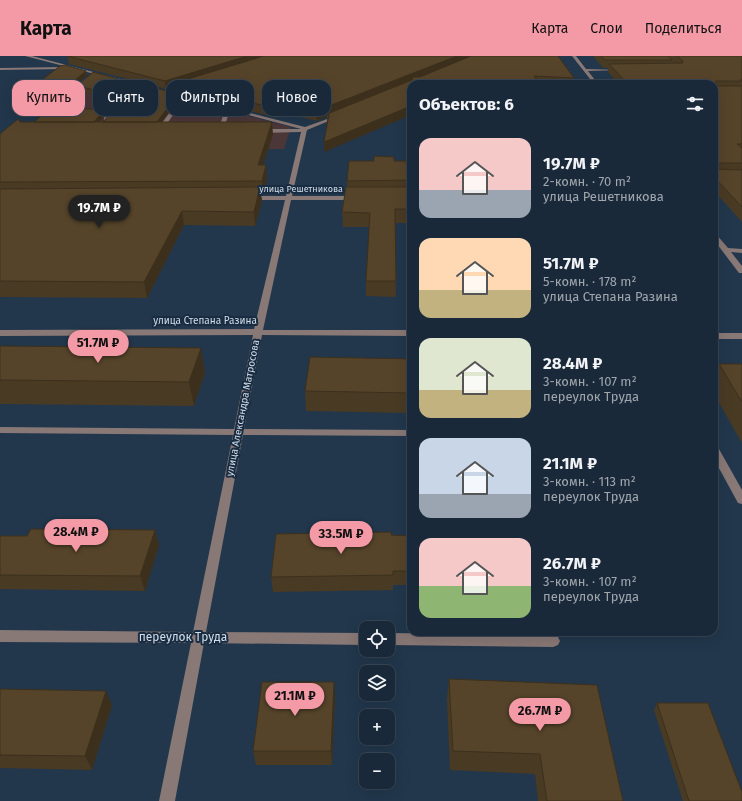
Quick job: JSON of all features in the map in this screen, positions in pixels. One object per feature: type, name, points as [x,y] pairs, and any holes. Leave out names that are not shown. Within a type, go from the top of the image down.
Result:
[{"type":"street","points":[[27,56],[121,80]]},
{"type":"street","points":[[23,61],[47,56]]},
{"type":"street","points":[[574,56],[593,80]]},
{"type":"street","points":[[0,66],[15,63]]},
{"type":"street","points":[[0,69],[76,68]]},
{"type":"street","points":[[585,70],[624,70]]},
{"type":"street","points":[[36,122],[94,73]]},
{"type":"street","points":[[161,90],[166,91]]},
{"type":"street","points":[[258,131],[305,130],[348,111]]},
{"type":"street","points":[[254,115],[305,130]]},
{"type":"street","points":[[101,125],[109,116]]},
{"type":"street","points":[[159,131],[170,116]]},
{"type":"street","points":[[220,131],[225,116]]},
{"type":"street","name":"улица Александра Матросова","points":[[167,801],[258,332],[305,130]]},
{"type":"street","points":[[151,131],[166,131]]},
{"type":"street","points":[[212,131],[228,131]]},
{"type":"street","name":"улица Решетникова","points":[[240,198],[365,198]]},
{"type":"street","points":[[718,240],[742,271]]},
{"type":"street","points":[[726,250],[742,250]]},
{"type":"street","name":"улица Степана Разина","points":[[0,333],[407,333]]},
{"type":"street","points":[[718,336],[742,336]]},
{"type":"street","points":[[0,430],[407,433]]},
{"type":"street","points":[[718,456],[742,500]]},
{"type":"street","name":"переулок Труда","points":[[0,636],[359,639]]},
{"type":"street","points":[[395,639],[553,640]]},
{"type":"shaded area","points":[[93,87],[93,116],[158,116],[158,92],[166,94],[166,116],[250,116],[291,127],[284,149],[0,149],[45,130],[61,116],[85,116],[85,94]]},
{"type":"building","points":[[67,56],[247,56],[165,81]]},
{"type":"building","points":[[264,56],[457,56],[331,105],[331,80],[262,80],[262,105],[254,103],[254,80],[185,80]]},
{"type":"building","points":[[471,56],[558,56],[574,78],[534,76],[537,80],[412,80],[413,77],[420,77]]},
{"type":"building","points":[[601,56],[668,56],[672,60],[605,60]]},
{"type":"building","points":[[677,56],[742,56],[742,80],[740,80],[742,81],[624,80],[609,64],[683,63],[683,61]]},
{"type":"building","points":[[65,65],[86,71],[75,80],[43,79],[60,66]]},
{"type":"building","points":[[93,72],[122,80],[93,80],[93,90],[85,88],[84,80]]},
{"type":"building","points":[[407,82],[407,108],[324,142],[329,116],[331,116],[331,112]]},
{"type":"building","points":[[718,86],[742,86],[742,144],[737,144],[742,148],[742,163],[718,163]]},
{"type":"building","points":[[158,89],[166,91],[166,110],[157,122],[103,122],[108,116],[158,116]]},
{"type":"building","points":[[85,109],[93,109],[93,116],[99,116],[94,122],[34,122],[41,116],[85,116]]},
{"type":"building","points":[[18,119],[20,122],[272,122],[258,165],[266,165],[262,181],[0,182],[0,134]]},
{"type":"building","points":[[374,156],[394,157],[394,161],[406,161],[407,180],[347,181],[349,161],[374,161]]},
{"type":"building","points":[[718,169],[742,170],[742,207],[718,181]]},
{"type":"building","points":[[260,187],[254,212],[182,211],[144,282],[0,281],[0,189]]},
{"type":"building","points":[[346,187],[407,187],[407,209],[395,209],[396,281],[366,281],[370,213],[342,212]]},
{"type":"building","points":[[0,346],[201,348],[189,382],[0,380]]},
{"type":"building","points":[[310,357],[407,359],[407,393],[305,391]]},
{"type":"building","points":[[719,364],[742,364],[742,402]]},
{"type":"building","points":[[31,529],[155,530],[140,576],[0,575],[0,536],[27,536]]},
{"type":"building","points":[[391,532],[391,535],[407,536],[407,571],[393,571],[393,575],[271,577],[276,534]]},
{"type":"building","points":[[449,679],[597,685],[623,801],[547,801],[540,754],[453,751]]},
{"type":"building","points":[[262,682],[334,682],[331,751],[253,751]]},
{"type":"building","points":[[0,689],[106,691],[85,756],[0,755]]},
{"type":"building","points":[[657,703],[708,703],[742,792],[742,801],[689,801]]}]
